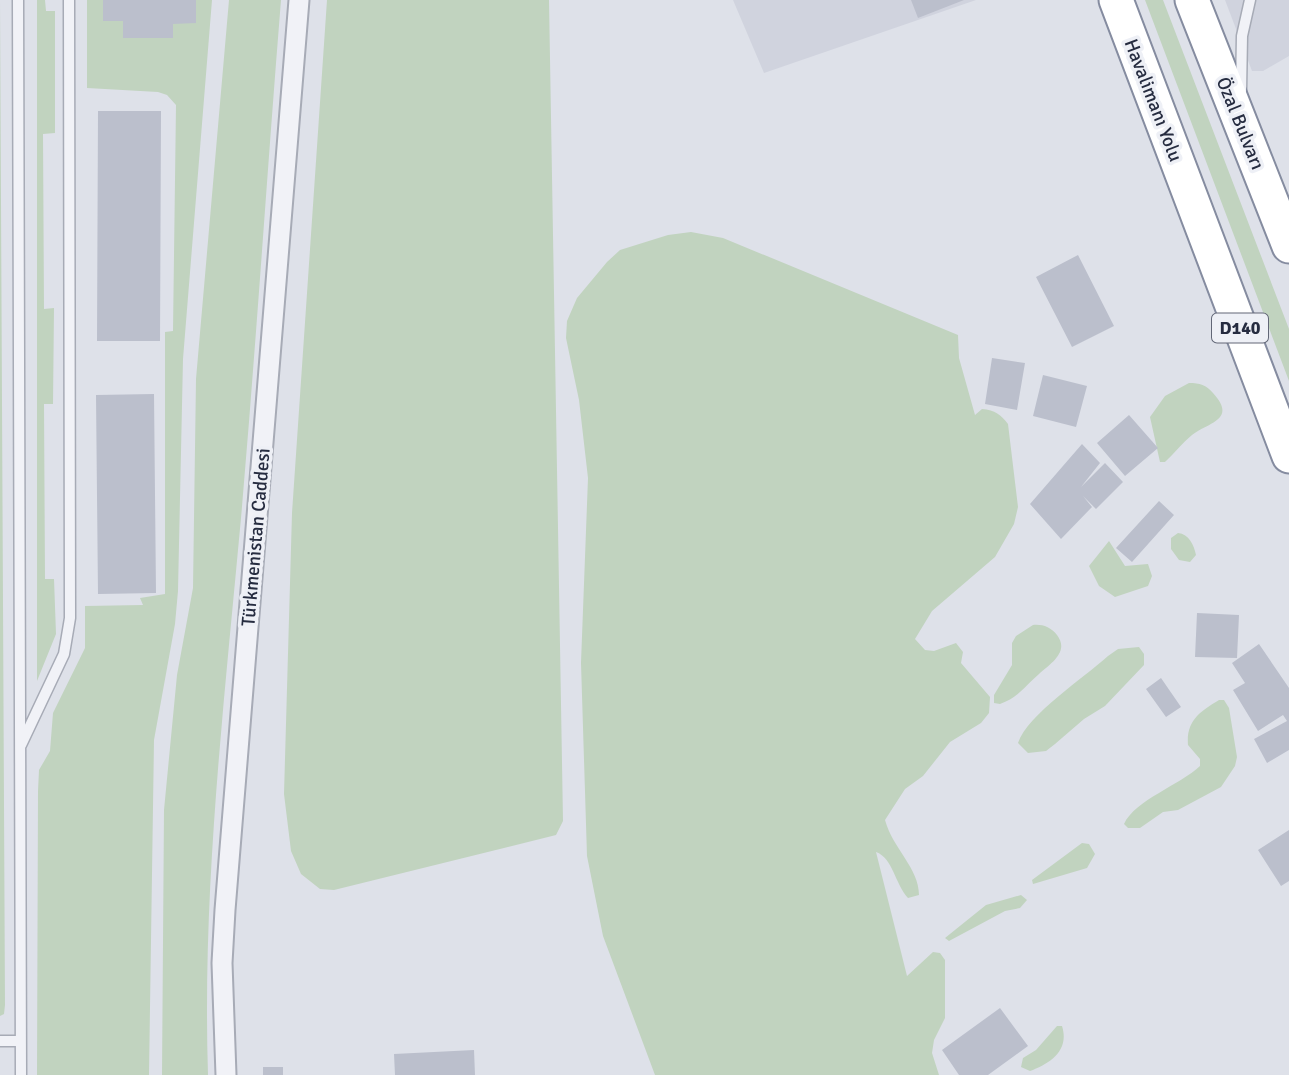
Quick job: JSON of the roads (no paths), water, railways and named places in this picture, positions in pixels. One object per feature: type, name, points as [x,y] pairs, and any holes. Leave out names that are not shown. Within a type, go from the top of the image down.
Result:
[{"type":"highway","name":"Havalimanı Yolu","points":[[1116,0],[1289,456]]},
{"type":"highway","name":"Özal Bulvarı","points":[[1192,0],[1289,246]]},
{"type":"street","name":"Türkmenistan Caddesi","points":[[226,1075],[224,922],[299,0]]},
{"type":"lane","points":[[18,0],[21,1075]]},
{"type":"lane","points":[[20,748],[64,654],[70,618],[69,0]]},
{"type":"lane","points":[[1241,120],[1242,36],[1250,0]]},
{"type":"lane","points":[[0,1041],[20,1041]]}]
